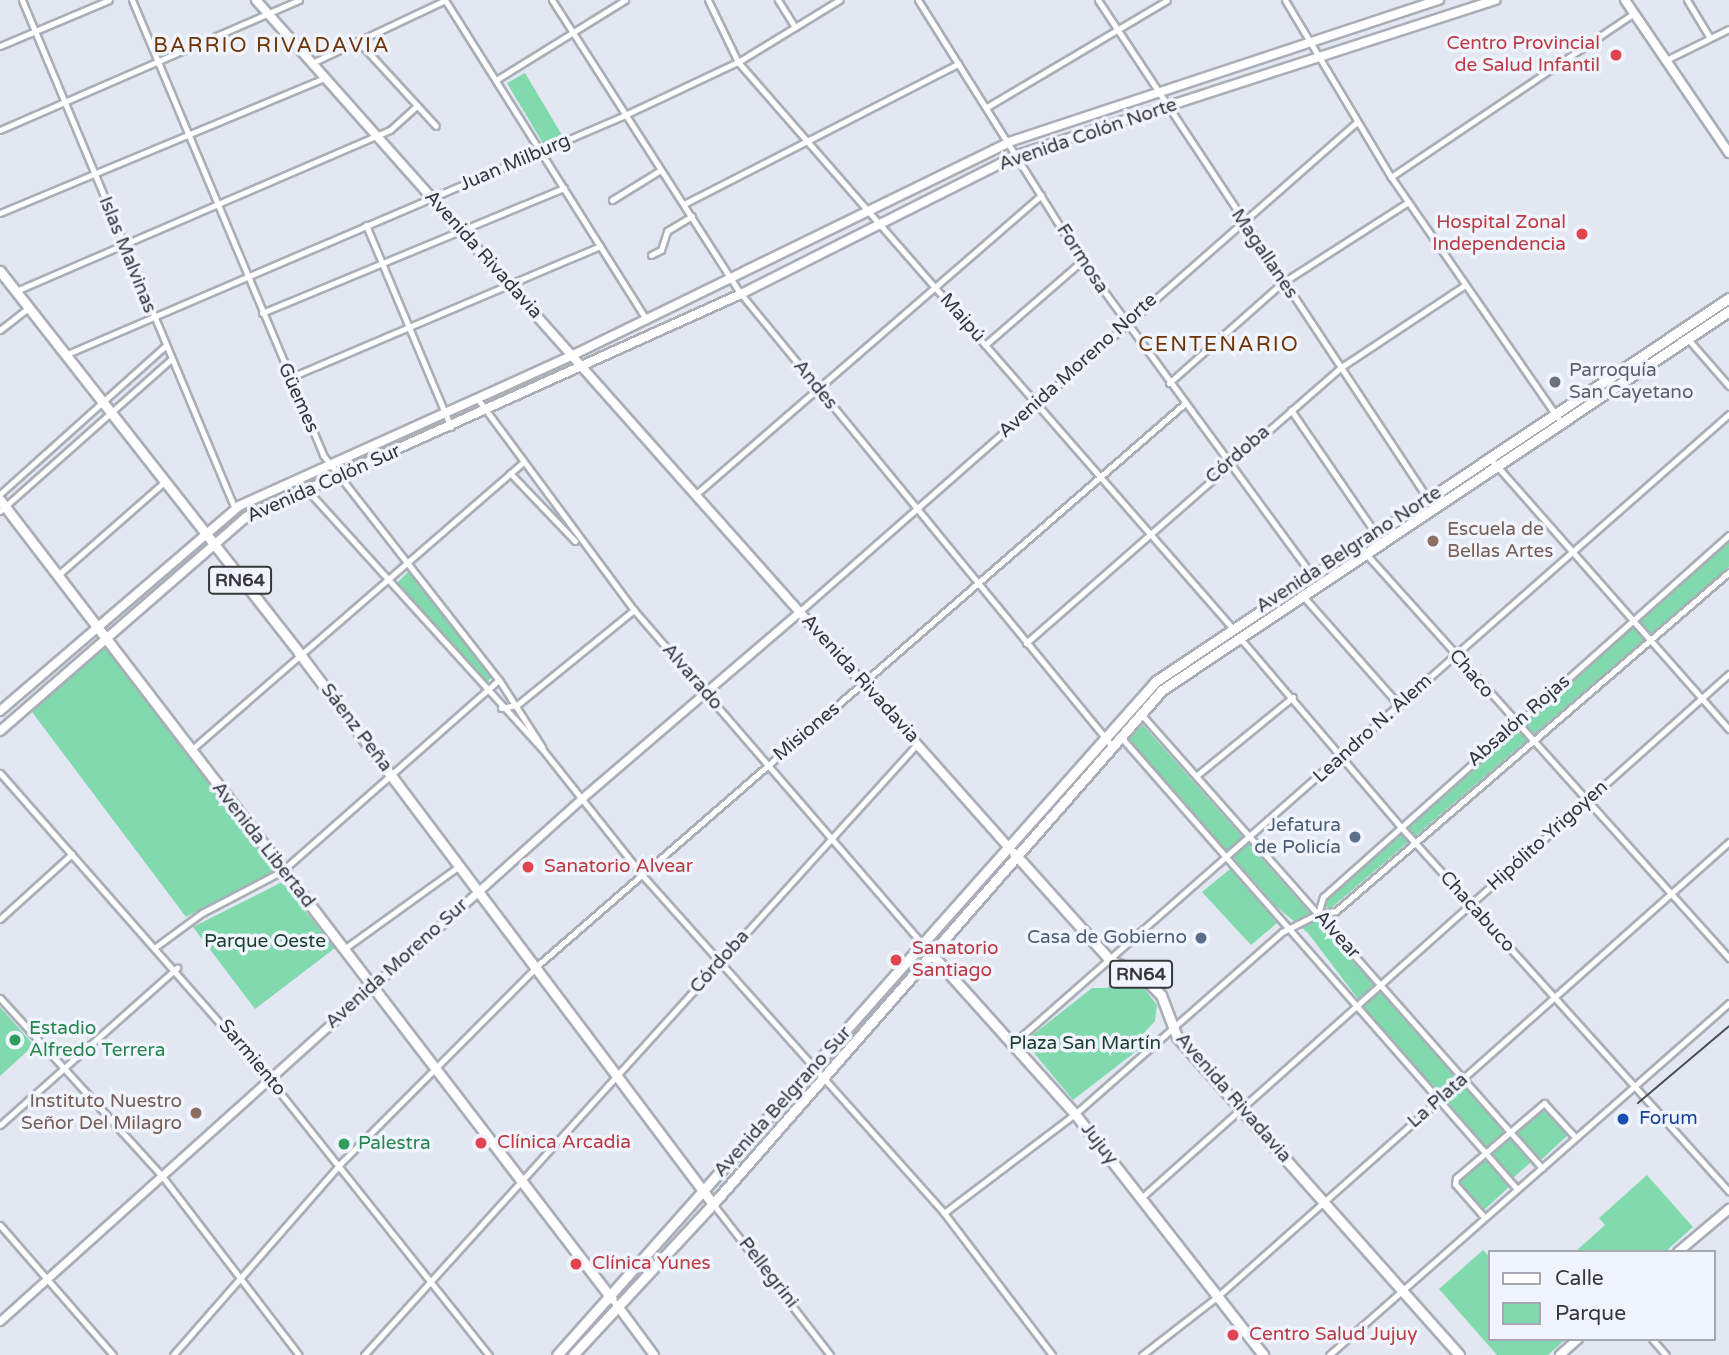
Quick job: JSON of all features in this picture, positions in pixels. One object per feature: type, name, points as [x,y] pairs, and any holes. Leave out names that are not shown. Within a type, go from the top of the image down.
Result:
[{"type":"main road","name":"Avenida Rivadavia","points":[[256,0],[1110,960],[1143,976],[1164,1000],[1172,1026],[1459,1355]]},
{"type":"main road","name":"Avenida Colón Norte","points":[[573,355],[1009,142],[1310,45],[1439,0]]},
{"type":"main road","name":"Avenida Colón Norte","points":[[584,367],[741,294],[1017,155],[1495,0]]},
{"type":"main road","points":[[1625,0],[1729,153]]},
{"type":"main road","name":"Sáenz Peña","points":[[0,271],[163,484],[299,653],[459,866],[538,965],[703,1192]]},
{"type":"main road","name":"Avenida Belgrano Norte","points":[[1431,502],[1553,412],[1729,298]]},
{"type":"main road","name":"Avenida Belgrano Norte","points":[[1010,849],[1131,704],[1231,627],[1311,574],[1496,465],[1729,311]]},
{"type":"main road","name":"Avenida Colón Sur","points":[[0,711],[235,509],[573,355]]},
{"type":"main road","name":"Avenida Colón Sur","points":[[0,732],[246,517],[308,492],[584,367]]},
{"type":"main road","name":"Avenida Libertad","points":[[2,506],[58,575],[282,871],[373,985],[654,1355]]},
{"type":"main road","name":"Avenida Belgrano Norte","points":[[1018,857],[1111,745],[1161,690],[1300,593],[1360,547]]},
{"type":"main road","name":"Avenida Belgrano Sur","points":[[557,1355],[922,944],[1010,849]]},
{"type":"main road","name":"Avenida Belgrano Sur","points":[[573,1355],[713,1203],[1018,857]]},
{"type":"main road","name":"Jujuy","points":[[922,944],[1015,1042],[1075,1114],[1262,1355]]},
{"type":"main road","name":"Pellegrini","points":[[703,1192],[713,1203]]},
{"type":"main road","points":[[1680,1250],[1729,1209]]},
{"type":"main road","points":[[1560,1355],[1576,1341]]},
{"type":"street","name":"Islas Malvinas","points":[[22,0],[164,347],[235,509]]},
{"type":"street","points":[[0,46],[109,0]]},
{"type":"street","name":"Güemes","points":[[132,0],[289,378],[332,466],[499,680],[543,750]]},
{"type":"street","points":[[0,130],[270,16],[299,0]]},
{"type":"street","points":[[312,63],[445,0],[645,318]]},
{"type":"street","name":"Andes","points":[[552,0],[659,171],[684,204],[741,294],[1111,745]]},
{"type":"street","points":[[496,80],[625,0]]},
{"type":"street","name":"Maipú","points":[[708,0],[738,62],[1231,627]]},
{"type":"street","points":[[778,0],[795,27]]},
{"type":"street","name":"Juan Milburg","points":[[65,355],[624,116],[738,62],[839,0]]},
{"type":"street","name":"Formosa","points":[[918,0],[1082,261],[1227,464],[1311,574]]},
{"type":"street","name":"Magallanes","points":[[1098,0],[1156,95],[1431,502]]},
{"type":"street","points":[[987,107],[1167,0]]},
{"type":"street","points":[[1285,0],[1317,59],[1391,177],[1560,421]]},
{"type":"street","points":[[1687,0],[1710,37]]},
{"type":"street","points":[[1391,177],[1633,14]]},
{"type":"street","points":[[1666,60],[1729,29]]},
{"type":"street","points":[[358,41],[436,126]]},
{"type":"street","points":[[684,204],[958,64]]},
{"type":"street","points":[[0,213],[187,133],[325,78]]},
{"type":"street","points":[[16,291],[123,242],[218,205],[376,135],[417,106]]},
{"type":"street","name":"Avenida Moreno Norte","points":[[799,612],[1037,404],[1241,220],[1357,122]]},
{"type":"street","points":[[612,200],[659,171]]},
{"type":"street","points":[[262,313],[564,188]]},
{"type":"street","points":[[695,495],[1041,195]]},
{"type":"street","points":[[1169,383],[1283,283],[1408,202]]},
{"type":"street","points":[[652,255],[661,250],[667,231],[692,216]]},
{"type":"street","points":[[366,225],[451,427]]},
{"type":"street","points":[[289,378],[600,246]]},
{"type":"street","points":[[985,345],[1082,261]]},
{"type":"street","name":"Córdoba","points":[[1026,643],[1148,533],[1340,368],[1465,285]]},
{"type":"street","points":[[0,330],[29,308]]},
{"type":"street","points":[[1681,329],[1729,386]]},
{"type":"street","points":[[0,494],[164,347]]},
{"type":"street","points":[[2,506],[170,360]]},
{"type":"street","name":"Alvarado","points":[[477,398],[582,546],[634,610],[922,944]]},
{"type":"street","name":"Misiones","points":[[173,1355],[340,1164],[434,1065],[538,965],[1102,479],[1184,404]]},
{"type":"street","points":[[1291,410],[1377,536]]},
{"type":"street","name":"Leandro N. Alem","points":[[1015,1042],[1252,838],[1729,414]]},
{"type":"street","points":[[1489,457],[1729,729]]},
{"type":"street","points":[[191,751],[299,653],[522,463]]},
{"type":"street","points":[[510,473],[582,546]]},
{"type":"street","name":"Güemes","points":[[299,481],[501,708],[543,750],[643,876],[944,1213],[1052,1355]]},
{"type":"street","points":[[58,575],[163,484]]},
{"type":"street","name":"Absalón Rojas","points":[[1318,914],[1323,897],[1729,535]]},
{"type":"street","name":"Chaco","points":[[1360,547],[1514,724],[1729,958]]},
{"type":"street","name":"Absalón Rojas","points":[[944,1213],[1075,1114],[1172,1026],[1290,928],[1318,914],[1336,911],[1529,740],[1729,572]]},
{"type":"street","points":[[1300,593],[1399,705]]},
{"type":"street","points":[[501,708],[517,705],[634,610]]},
{"type":"street","name":"Avenida Moreno Sur","points":[[0,1321],[582,798],[799,612]]},
{"type":"street","name":"Chacabuco","points":[[1231,627],[1413,841],[1729,1192]]},
{"type":"street","name":"Hipólito Yrigoyen","points":[[1141,1198],[1729,674]]},
{"type":"street","points":[[157,946],[202,913],[282,871],[499,680]]},
{"type":"street","points":[[1196,776],[1293,697]]},
{"type":"street","name":"Alvear","points":[[1131,704],[1542,1168]]},
{"type":"street","name":"Alvear","points":[[1112,725],[1290,928],[1356,1009],[1517,1189]]},
{"type":"street","name":"Córdoba","points":[[365,1355],[917,744]]},
{"type":"street","name":"Sarmiento","points":[[0,773],[177,968],[433,1279],[489,1355]]},
{"type":"street","name":"La Plata","points":[[1142,1355],[1218,1296],[1438,1099],[1728,846]]},
{"type":"street","points":[[0,919],[72,854]]},
{"type":"street","points":[[344,949],[459,866]]},
{"type":"street","points":[[0,1125],[177,968]]},
{"type":"street","points":[[0,998],[162,1176],[299,1355]]},
{"type":"street","points":[[1329,1355],[1729,1003]]},
{"type":"street","points":[[1484,1217],[1454,1181],[1510,1131],[1544,1103],[1576,1137]]},
{"type":"street","name":"Pellegrini","points":[[713,1203],[830,1355]]},
{"type":"street","points":[[0,1225],[113,1355]]},
{"type":"street","points":[[1654,1341],[1667,1355]]},
{"type":"green space","points":[[525,73],[562,135],[544,145],[507,83]]},
{"type":"green space","points":[[1729,539],[1729,567],[1329,910],[1323,902],[1411,820]]},
{"type":"green space","points":[[411,569],[492,676],[488,682],[396,584]]},
{"type":"green space","points":[[105,642],[278,870],[186,917],[29,708]]},
{"type":"green space","points":[[1143,725],[1531,1162],[1513,1178],[1374,1020],[1308,933],[1278,908],[1128,739]]},
{"type":"green space","points":[[1230,869],[1277,923],[1251,945],[1202,892]]},
{"type":"green space","name":"Parque Oeste","points":[[282,882],[335,948],[255,1009],[193,927]]},
{"type":"green space","name":"Plaza San Martín","points":[[1123,974],[1137,979],[1157,1005],[1155,1021],[1143,1034],[1143,1046],[1073,1100],[1030,1048],[1030,1037],[1092,988],[1107,988]]},
{"type":"green space","name":"Estadio Alfredo Terrera","points":[[0,1007],[34,1045],[0,1076]]},
{"type":"green space","points":[[1543,1107],[1568,1135],[1541,1160],[1516,1132]]},
{"type":"green space","points":[[1485,1159],[1509,1187],[1484,1210],[1459,1183]]},
{"type":"green space","points":[[1647,1175],[1693,1227],[1667,1250],[1577,1250],[1605,1225],[1599,1218]]},
{"type":"green space","points":[[1483,1250],[1488,1255],[1488,1341],[1564,1341],[1548,1355],[1497,1355],[1439,1289]]},
{"type":"tram line","points":[[1638,1103],[1729,1026]]},
{"type":"place","name":"Centro Provincial de Salud Infantil","points":[[1616,55]]},
{"type":"place","name":"Hospital Zonal Independencia","points":[[1582,234]]},
{"type":"place","name":"Parroquía San Cayetano","points":[[1555,382]]},
{"type":"place","name":"Escuela de Bellas Artes","points":[[1433,541]]},
{"type":"place","name":"Jefatura de Policía","points":[[1355,837]]},
{"type":"place","name":"Sanatorio Alvear","points":[[528,867]]},
{"type":"place","name":"Casa de Gobierno","points":[[1201,938]]},
{"type":"place","name":"Sanatorio Santiago","points":[[896,960]]},
{"type":"place","name":"Estadio Alfredo Terrera","points":[[15,1040]]},
{"type":"place","name":"Instituto Nuestro Señor Del Milagro","points":[[196,1113]]},
{"type":"place","name":"Forum","points":[[1623,1119]]},
{"type":"place","name":"Clínica Arcadia","points":[[481,1143]]},
{"type":"place","name":"Palestra","points":[[344,1144]]},
{"type":"place","name":"Clínica Yunes","points":[[576,1264]]},
{"type":"place","name":"Centro Salud Jujuy","points":[[1233,1335]]},
{"type":"district","name":"BARRIO RIVADAVIA","points":[[272,46]]},
{"type":"district","name":"CENTENARIO","points":[[1219,345]]}]
